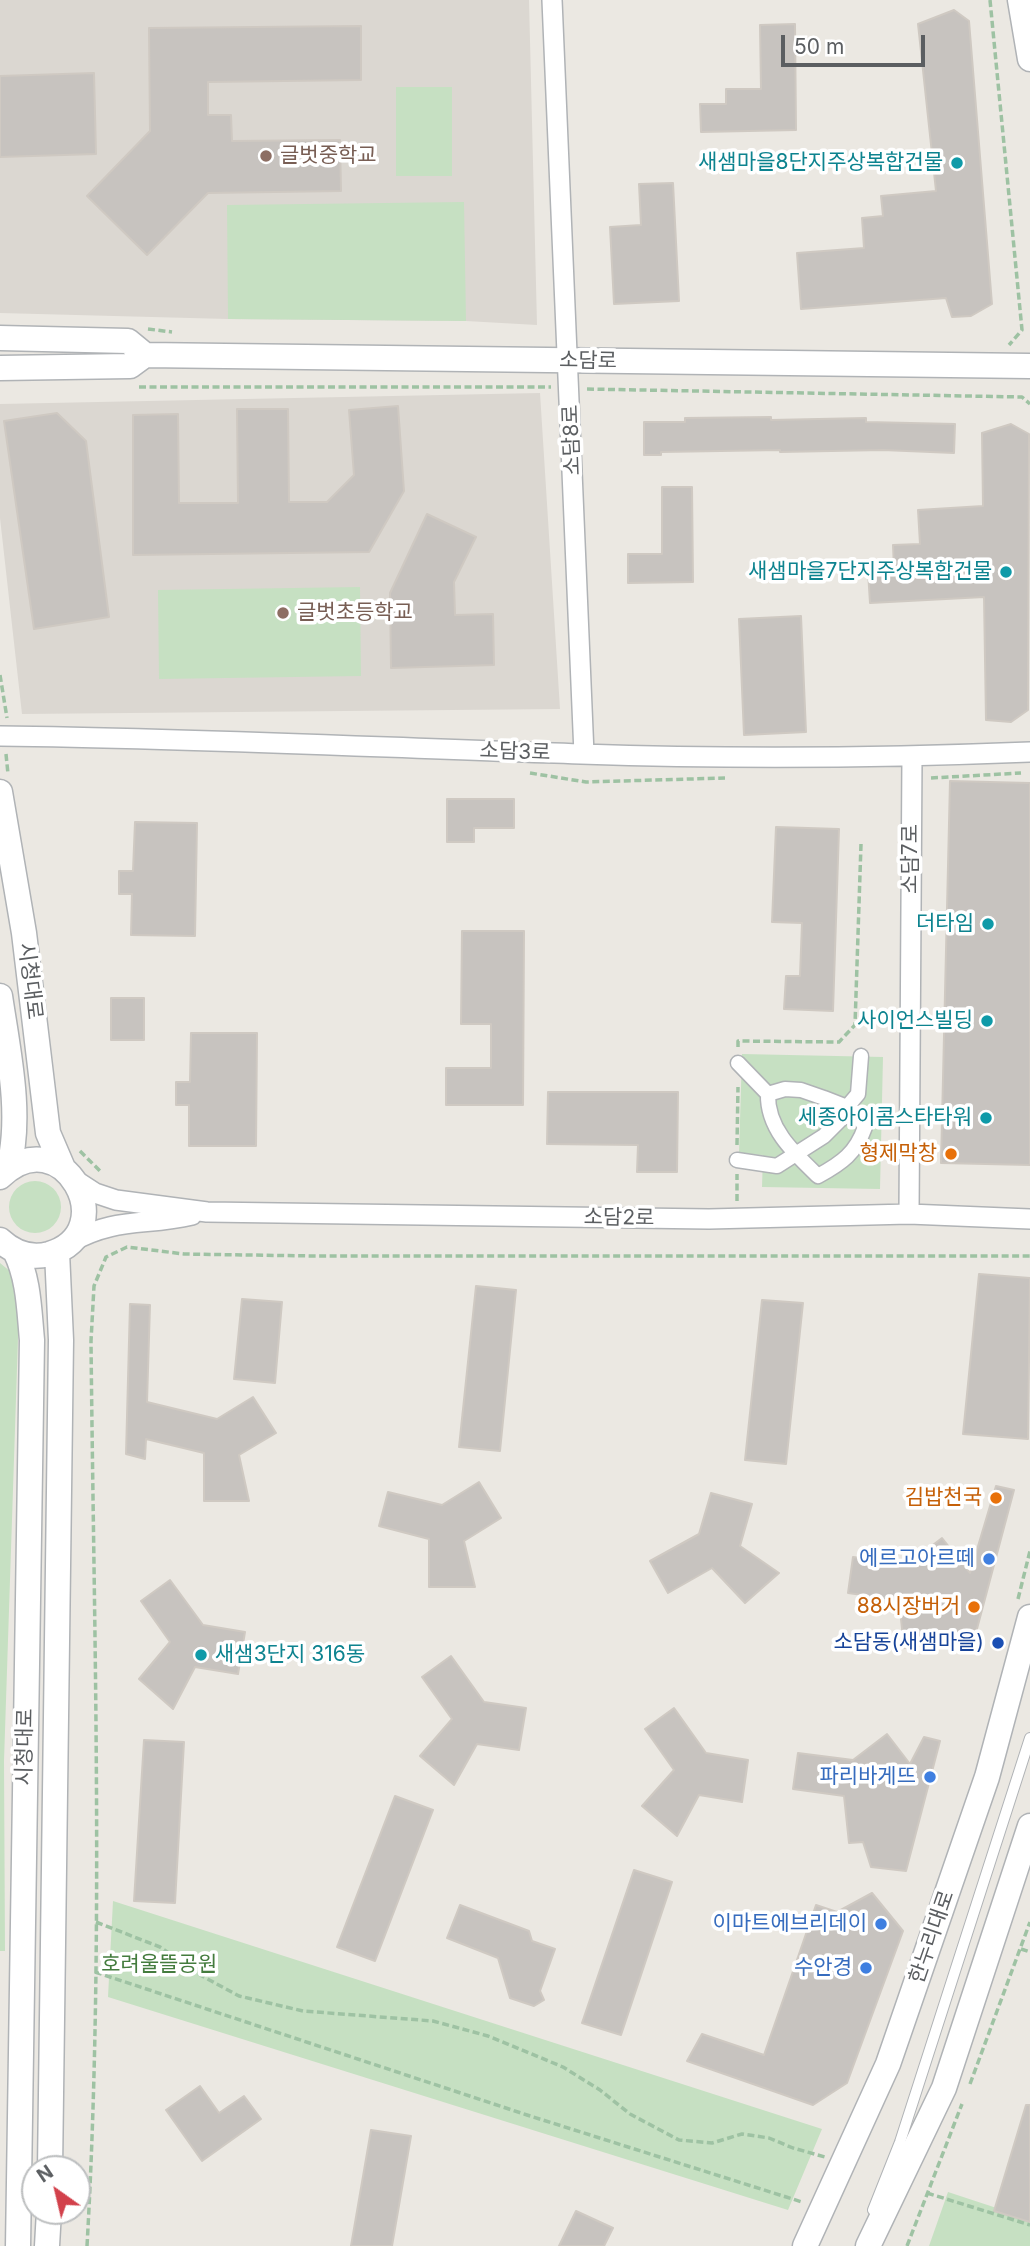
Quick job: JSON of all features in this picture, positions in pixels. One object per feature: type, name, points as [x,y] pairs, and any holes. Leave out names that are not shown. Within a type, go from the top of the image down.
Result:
[{"type":"street","name":"소담8로","points":[[552,0],[584,754]]},
{"type":"street","points":[[1020,0],[1030,59]]},
{"type":"street","name":"소담로","points":[[0,338],[128,341],[145,355]]},
{"type":"street","name":"소담로","points":[[0,368],[130,366],[145,355],[1030,366]]},
{"type":"street","name":"소담3로","points":[[6,735],[584,754],[912,756],[1030,752]]},
{"type":"street","name":"소담7로","points":[[909,1214],[912,756]]},
{"type":"street","name":"시청대로","points":[[5,786],[48,1133],[83,1195],[84,1212],[80,1228],[64,1247],[50,2155]]},
{"type":"street","name":"시청대로","points":[[0,996],[11,1067],[14,1128],[13,1153],[4,1173]]},
{"type":"street","points":[[737,1160],[777,1166],[824,1136],[843,1117],[847,1107],[858,1094],[861,1056]]},
{"type":"street","points":[[738,1063],[768,1094],[768,1110],[789,1148],[818,1175],[837,1166],[851,1155],[860,1143],[866,1127],[857,1114],[847,1107],[800,1090],[785,1089],[768,1094]]},
{"type":"street","points":[[4,1173],[15,1165],[31,1160],[48,1161],[95,1193],[116,1200],[207,1212]]},
{"type":"street","points":[[8,1245],[24,1255],[41,1256],[64,1247],[92,1230],[120,1223],[177,1219],[207,1212]]},
{"type":"street","name":"소담2로","points":[[207,1212],[709,1219],[909,1214],[1030,1219]]},
{"type":"street","name":"시청대로","points":[[8,1245],[23,1268],[32,1340],[25,1674],[19,2246]]},
{"type":"street","name":"한누리대로","points":[[805,2246],[888,2064],[987,1777],[1030,1617]]},
{"type":"street","points":[[868,2246],[944,2088],[1030,1826]]},
{"type":"street","points":[[47,2246],[48,2225]]},
{"type":"lane","points":[[858,2246],[900,2142],[1030,1738]]},
{"type":"path","points":[[990,0],[1022,330]]},
{"type":"path","points":[[126,387],[570,388],[1022,397],[1030,404]]},
{"type":"path","points":[[0,675],[6,735],[5,786]]},
{"type":"path","points":[[518,771],[586,782],[725,778]]},
{"type":"path","points":[[912,779],[1030,773]]},
{"type":"path","points":[[736,1207],[738,1041],[839,1042],[855,1025],[861,844]]},
{"type":"path","points":[[76,1146],[105,1176]]},
{"type":"path","points":[[87,2246],[92,2156],[96,1922],[91,1341],[94,1286],[106,1257],[127,1247],[184,1254],[314,1256],[1030,1256]]},
{"type":"path","points":[[96,1922],[160,1947],[202,1976],[239,1996],[303,2011],[433,2021],[488,2036],[563,2067],[600,2090],[630,2114],[679,2140],[712,2143],[742,2134],[769,2138],[827,2158]]},
{"type":"path","points":[[1021,1949],[1030,1952]]},
{"type":"path","points":[[95,1972],[527,2115],[807,2203]]},
{"type":"path","points":[[927,2193],[1030,2225]]},
{"type":"shaded area","name":"글벗중학교","points":[[0,0],[529,0],[537,325],[466,321],[0,313]]},
{"type":"shaded area","name":"글벗초등학교","points":[[540,393],[560,709],[22,714],[0,518],[0,404]]},
{"type":"green space","points":[[396,87],[452,87],[452,176],[396,176]]},
{"type":"green space","points":[[464,202],[466,321],[228,319],[227,205]]},
{"type":"green space","points":[[360,587],[361,676],[159,679],[158,590]]},
{"type":"green space","points":[[742,1054],[883,1057],[880,1189],[762,1187],[763,1155],[739,1154]]},
{"type":"green space","points":[[35,1181],[54,1188],[61,1207],[54,1226],[35,1233],[16,1226],[9,1207],[16,1188]]},
{"type":"green space","points":[[0,1263],[11,1272],[19,1308],[4,1761],[5,1951],[0,1951]]},
{"type":"green space","name":"호려울뜰공원","points":[[113,1901],[822,2129],[788,2210],[108,1997]]},
{"type":"green space","points":[[948,2192],[1030,2219],[1030,2246],[929,2246]]},
{"type":"building","points":[[954,10],[969,21],[992,304],[971,316],[952,317],[946,298],[801,309],[797,253],[864,248],[862,218],[883,216],[881,196],[936,191],[918,24]]},
{"type":"building","points":[[795,24],[796,130],[701,132],[700,104],[726,104],[726,89],[761,89],[760,25]]},
{"type":"building","points":[[361,26],[361,80],[208,82],[208,115],[231,115],[232,141],[340,140],[341,191],[208,193],[147,255],[87,196],[150,131],[149,28]]},
{"type":"building","points":[[94,73],[96,154],[0,157],[0,76]]},
{"type":"building","points":[[673,183],[679,301],[614,304],[610,227],[641,225],[639,184]]},
{"type":"building","points":[[398,406],[404,491],[369,552],[133,555],[133,415],[178,414],[179,503],[238,503],[237,409],[288,409],[289,502],[327,502],[354,475],[349,410]]},
{"type":"building","points":[[57,413],[86,441],[109,617],[34,629],[4,421]]},
{"type":"building","points":[[771,417],[771,420],[866,418],[866,422],[955,424],[954,453],[780,450],[661,452],[661,455],[644,455],[644,422],[685,422],[685,418]]},
{"type":"building","name":"새샘마을7단지주상복합건물","points":[[1011,424],[1029,434],[1028,710],[1011,722],[986,720],[984,597],[870,603],[868,571],[894,569],[893,545],[920,544],[918,510],[983,506],[982,433]]},
{"type":"building","points":[[662,487],[692,487],[693,582],[628,583],[628,554],[662,554]]},
{"type":"building","points":[[427,514],[476,537],[454,582],[455,615],[493,614],[494,665],[391,668],[390,593]]},
{"type":"building","points":[[801,616],[806,732],[744,735],[739,619]]},
{"type":"building","points":[[950,781],[1030,783],[1030,1165],[941,1163]]},
{"type":"building","points":[[447,799],[514,799],[514,828],[474,828],[474,842],[447,842]]},
{"type":"building","points":[[135,822],[197,823],[195,936],[131,935],[132,894],[119,894],[119,871],[133,871]]},
{"type":"building","points":[[776,827],[839,829],[833,1011],[784,1009],[786,976],[800,976],[802,923],[772,922]]},
{"type":"building","points":[[462,931],[524,931],[523,1105],[446,1105],[446,1068],[491,1068],[491,1024],[461,1024]]},
{"type":"building","points":[[111,998],[144,998],[144,1040],[111,1040]]},
{"type":"building","points":[[191,1033],[257,1033],[256,1146],[189,1146],[189,1105],[176,1105],[176,1082],[190,1082]]},
{"type":"building","points":[[548,1092],[678,1092],[677,1172],[637,1172],[638,1145],[547,1144]]},
{"type":"building","points":[[979,1274],[1030,1278],[1028,1439],[963,1434]]},
{"type":"building","points":[[476,1286],[516,1290],[500,1451],[459,1447]]},
{"type":"building","points":[[242,1299],[282,1302],[275,1383],[234,1379]]},
{"type":"building","points":[[762,1300],[803,1303],[786,1464],[745,1460]]},
{"type":"building","points":[[130,1304],[150,1305],[147,1402],[217,1419],[253,1397],[276,1433],[239,1455],[249,1501],[204,1501],[204,1453],[146,1439],[145,1459],[126,1454]]},
{"type":"building","points":[[479,1482],[501,1518],[464,1541],[475,1587],[429,1587],[429,1539],[379,1526],[388,1492],[442,1505]]},
{"type":"building","points":[[996,1486],[1014,1490],[974,1640],[941,1633],[944,1643],[904,1648],[899,1600],[848,1593],[853,1557],[908,1564],[942,1538],[970,1573]]},
{"type":"building","points":[[711,1493],[752,1504],[740,1546],[779,1573],[745,1603],[712,1568],[668,1593],[650,1561],[699,1534]]},
{"type":"building","name":"새샘3단지 316동","points":[[170,1580],[203,1625],[245,1632],[238,1674],[195,1667],[173,1709],[139,1679],[170,1642],[141,1601]]},
{"type":"building","points":[[451,1656],[484,1702],[526,1708],[519,1750],[477,1744],[454,1785],[420,1756],[452,1719],[422,1677]]},
{"type":"building","points":[[674,1708],[706,1753],[748,1760],[742,1802],[699,1795],[677,1836],[642,1806],[674,1770],[645,1729]]},
{"type":"building","points":[[887,1734],[910,1764],[924,1737],[940,1741],[906,1871],[871,1867],[863,1842],[849,1843],[844,1796],[793,1789],[798,1753],[853,1760]]},
{"type":"building","points":[[144,1740],[184,1742],[175,1903],[134,1901]]},
{"type":"building","points":[[395,1796],[433,1810],[375,1961],[337,1947]]},
{"type":"building","points":[[634,1870],[672,1882],[621,2035],[582,2023]]},
{"type":"building","points":[[872,1893],[903,1931],[847,2083],[813,2105],[687,2061],[702,2034],[764,2055],[816,1905],[837,1912]]},
{"type":"building","points":[[460,1905],[529,1931],[532,1941],[555,1949],[540,1991],[544,2000],[534,2006],[510,1998],[498,1958],[447,1938]]},
{"type":"building","points":[[200,2086],[219,2113],[244,2096],[261,2119],[202,2161],[166,2110]]},
{"type":"building","points":[[1026,2105],[1030,2105],[1030,2222],[994,2211]]},
{"type":"building","points":[[371,2130],[411,2136],[392,2246],[351,2246]]},
{"type":"building","points":[[576,2211],[613,2228],[604,2246],[559,2246]]},
{"type":"place","name":"글벗중학교","points":[[266,156]]},
{"type":"place","name":"새샘마을8단지주상복합건물","points":[[957,163]]},
{"type":"place","name":"새샘마을7단지주상복합건물","points":[[1006,572]]},
{"type":"place","name":"글벗초등학교","points":[[283,613]]},
{"type":"place","name":"더타임","points":[[988,924]]},
{"type":"place","name":"사이언스빌딩","points":[[987,1021]]},
{"type":"place","name":"세종아이콤스타타워","points":[[986,1118]]},
{"type":"place","name":"형제막창","points":[[951,1154]]},
{"type":"place","name":"김밥천국","points":[[996,1498]]},
{"type":"place","name":"에르고아르떼","points":[[989,1559]]},
{"type":"place","name":"88시장버거","points":[[974,1607]]},
{"type":"place","name":"소담동(새샘마을)","points":[[998,1643]]},
{"type":"place","name":"새샘3단지 316동","points":[[201,1655]]},
{"type":"place","name":"파리바게뜨","points":[[930,1777]]},
{"type":"place","name":"이마트에브리데이","points":[[881,1924]]},
{"type":"place","name":"수안경","points":[[866,1968]]}]
